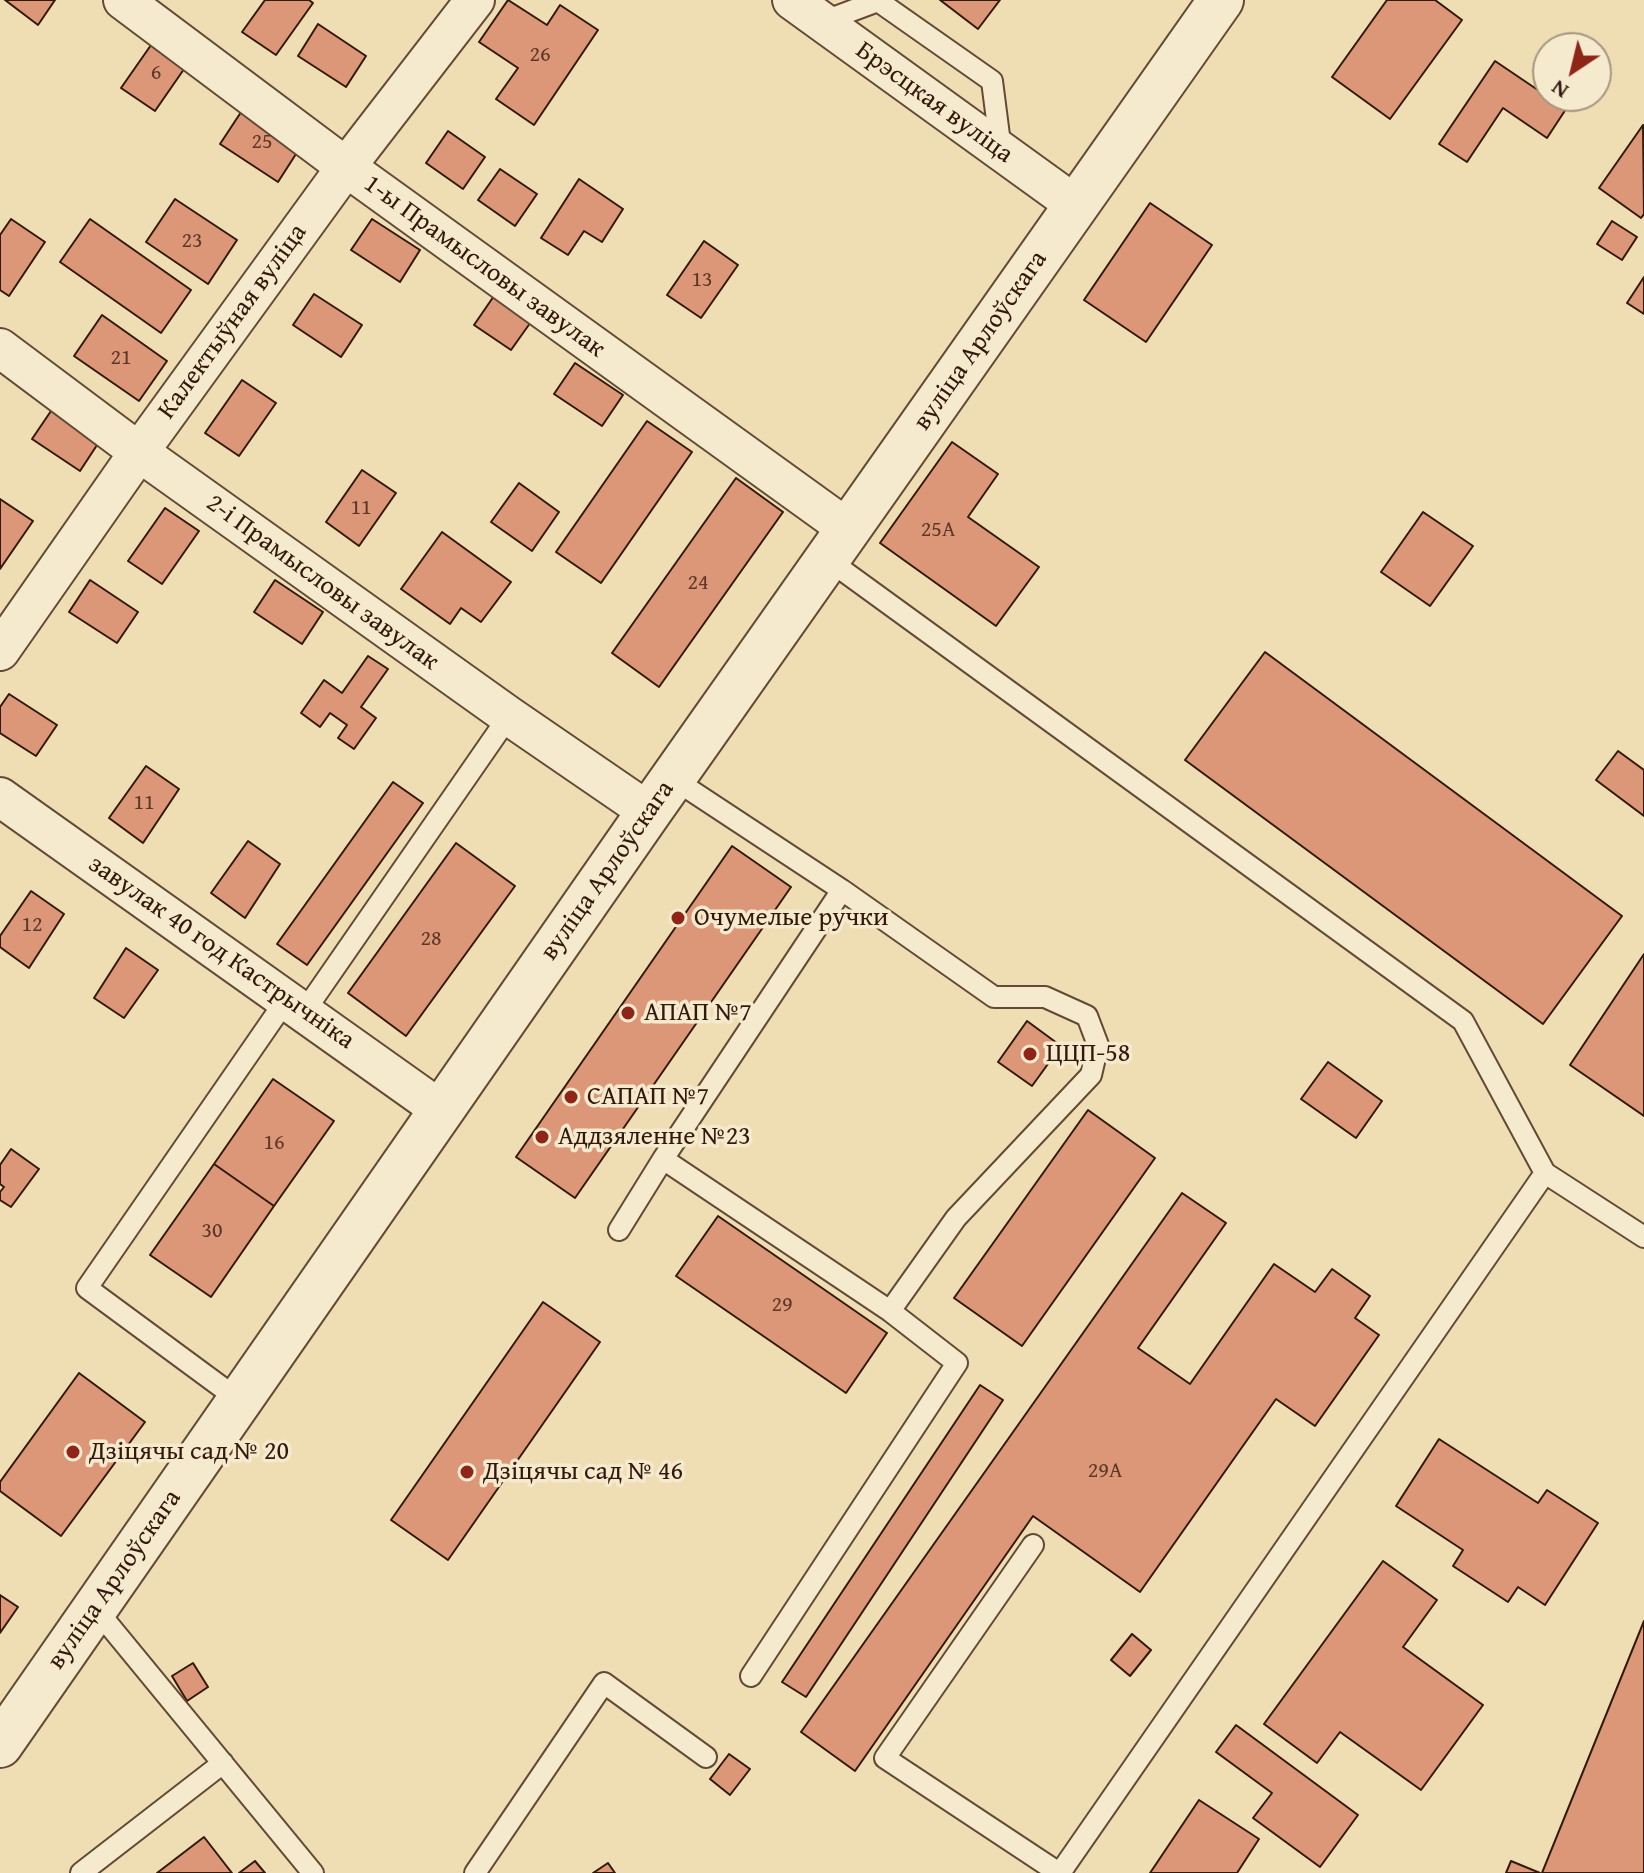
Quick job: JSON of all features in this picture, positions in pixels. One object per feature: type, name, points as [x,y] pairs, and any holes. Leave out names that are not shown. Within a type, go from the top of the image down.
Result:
[{"type":"street","name":"1-ы Прамысловы завулак","points":[[123,0],[837,544]]},
{"type":"street","name":"Калектыўная вуліца","points":[[0,651],[139,452],[346,167],[475,0]]},
{"type":"street","name":"вуліца Арлоўскага","points":[[0,1745],[661,795],[1221,0]]},
{"type":"street","name":"Брэсцкая вуліца","points":[[807,11],[1077,206]]},
{"type":"street","name":"2-і Прамысловы завулак","points":[[0,348],[139,452],[509,716],[661,795]]},
{"type":"street","name":"завулак 40 год Кастрычніка","points":[[0,797],[441,1110]]},
{"type":"lane","points":[[807,11],[878,1],[992,81],[1001,151]]},
{"type":"lane","points":[[837,544],[1463,1021],[1545,1173],[1644,1237]]},
{"type":"lane","points":[[239,1400],[87,1288],[509,716]]},
{"type":"lane","points":[[661,795],[842,890],[994,997],[1045,997],[1087,1016],[1098,1045],[1091,1075],[956,1218],[890,1311]]},
{"type":"lane","points":[[619,1230],[842,890]]},
{"type":"lane","points":[[663,1159],[890,1311],[957,1363],[751,1676]]},
{"type":"lane","points":[[1033,1545],[885,1758],[1060,1873],[1545,1173]]},
{"type":"lane","points":[[95,1608],[313,1873]]},
{"type":"lane","points":[[475,1873],[604,1683],[706,1757]]},
{"type":"lane","points":[[81,1873],[223,1763]]},
{"type":"building","points":[[5,0],[55,0],[38,25]]},
{"type":"building","points":[[265,0],[309,0],[313,3],[276,55],[242,32]]},
{"type":"building","points":[[508,0],[547,25],[560,5],[598,30],[534,125],[496,99],[518,68],[479,42]]},
{"type":"building","points":[[940,0],[1000,0],[978,29]]},
{"type":"building","points":[[1387,0],[1435,0],[1462,20],[1390,119],[1332,77]]},
{"type":"building","points":[[318,24],[366,56],[346,87],[298,56]]},
{"type":"building","points":[[158,35],[191,59],[155,111],[121,88]]},
{"type":"building","points":[[1495,61],[1532,86],[1532,112],[1564,112],[1547,138],[1503,108],[1467,162],[1439,144]]},
{"type":"building","points":[[247,103],[305,140],[278,182],[220,144]]},
{"type":"building","points":[[1643,125],[1644,214],[1641,218],[1599,188]]},
{"type":"building","points":[[448,131],[485,157],[463,189],[426,163]]},
{"type":"building","points":[[500,169],[537,194],[515,226],[478,200]]},
{"type":"building","points":[[579,179],[623,209],[602,242],[584,231],[568,255],[541,238]]},
{"type":"building","points":[[175,199],[237,240],[208,284],[146,242]]},
{"type":"building","points":[[1150,203],[1212,245],[1146,342],[1084,300]]},
{"type":"building","points":[[11,219],[45,242],[9,296],[0,290],[0,235]]},
{"type":"building","points":[[90,219],[191,290],[161,333],[60,262]]},
{"type":"building","points":[[372,219],[420,250],[400,282],[351,250]]},
{"type":"building","points":[[1612,221],[1637,237],[1622,260],[1597,244]]},
{"type":"building","points":[[704,241],[738,265],[701,318],[667,295]]},
{"type":"building","points":[[1644,277],[1644,314],[1627,303]]},
{"type":"building","points":[[496,293],[533,319],[511,350],[474,325]]},
{"type":"building","points":[[314,294],[362,325],[341,357],[293,325]]},
{"type":"building","points":[[102,315],[167,361],[139,401],[74,356]]},
{"type":"building","points":[[575,363],[623,395],[602,426],[554,394]]},
{"type":"building","points":[[242,380],[276,403],[239,456],[205,433]]},
{"type":"building","points":[[53,408],[101,439],[80,471],[32,439]]},
{"type":"building","points":[[647,421],[692,452],[601,583],[556,552]]},
{"type":"building","points":[[952,442],[998,474],[968,517],[1039,567],[996,626],[880,543]]},
{"type":"building","points":[[362,470],[396,493],[359,546],[326,522]]},
{"type":"building","points":[[736,478],[783,512],[659,687],[612,653]]},
{"type":"building","points":[[519,483],[559,512],[532,551],[491,522]]},
{"type":"building","points":[[0,499],[33,521],[0,569]]},
{"type":"building","points":[[165,508],[199,531],[162,584],[128,561]]},
{"type":"building","points":[[1423,512],[1473,546],[1430,606],[1381,572]]},
{"type":"building","points":[[442,532],[511,582],[481,622],[461,608],[450,624],[401,589]]},
{"type":"building","points":[[90,580],[138,612],[117,643],[69,612]]},
{"type":"building","points":[[275,580],[323,612],[302,644],[254,612]]},
{"type":"building","points":[[1265,652],[1622,916],[1543,1024],[1185,760]]},
{"type":"building","points":[[368,656],[388,669],[361,707],[376,718],[354,749],[338,738],[347,725],[330,713],[320,727],[301,713],[324,680],[342,693]]},
{"type":"building","points":[[9,694],[57,725],[36,756],[0,733],[0,707]]},
{"type":"building","points":[[1618,751],[1644,770],[1644,816],[1596,780]]},
{"type":"building","points":[[146,766],[179,789],[143,843],[109,818]]},
{"type":"building","points":[[393,782],[423,803],[307,965],[277,944]]},
{"type":"building","points":[[248,841],[280,864],[245,918],[211,893]]},
{"type":"building","points":[[456,843],[515,886],[406,1036],[348,993]]},
{"type":"building","points":[[732,846],[791,887],[575,1198],[516,1157]]},
{"type":"building","points":[[31,891],[64,914],[29,968],[0,947],[0,936]]},
{"type":"building","points":[[126,948],[158,970],[124,1018],[94,998]]},
{"type":"building","points":[[1644,954],[1644,1116],[1570,1065]]},
{"type":"building","name":"ЦЦП-58","points":[[1027,1021],[1061,1046],[1032,1086],[998,1062]]},
{"type":"building","points":[[1328,1062],[1382,1101],[1356,1138],[1301,1099]]},
{"type":"building","points":[[273,1079],[334,1121],[274,1206],[214,1164]]},
{"type":"building","points":[[1088,1110],[1155,1158],[1022,1346],[954,1298]]},
{"type":"building","points":[[11,1149],[39,1169],[11,1207],[0,1200],[4,1187],[0,1184],[0,1165]]},
{"type":"building","points":[[214,1164],[274,1206],[211,1297],[150,1255]]},
{"type":"building","points":[[1182,1193],[1226,1223],[1138,1348],[1190,1384],[1274,1264],[1315,1292],[1332,1269],[1370,1296],[1355,1318],[1379,1335],[1315,1426],[1276,1399],[1140,1592],[1033,1516],[855,1771],[801,1732]]},
{"type":"building","points":[[718,1216],[887,1333],[846,1393],[676,1276]]},
{"type":"building","name":"Дзіцячы сад № 46","points":[[543,1302],[600,1342],[448,1560],[391,1520]]},
{"type":"building","name":"Дзіцячы сад № 20","points":[[79,1373],[145,1422],[61,1536],[0,1491],[0,1482]]},
{"type":"building","points":[[980,1385],[1003,1400],[806,1697],[782,1682]]},
{"type":"building","points":[[1439,1439],[1538,1503],[1547,1490],[1598,1523],[1545,1605],[1518,1587],[1508,1602],[1453,1566],[1463,1550],[1396,1506]]},
{"type":"building","points":[[1383,1561],[1437,1600],[1403,1647],[1483,1705],[1421,1790],[1340,1732],[1317,1763],[1264,1724]]},
{"type":"building","points":[[0,1595],[18,1607],[0,1633]]},
{"type":"building","points":[[1644,1621],[1644,1873],[1542,1873]]},
{"type":"building","points":[[1132,1634],[1151,1650],[1130,1676],[1111,1660]]},
{"type":"building","points":[[193,1663],[208,1687],[187,1701],[172,1676]]},
{"type":"building","points":[[1236,1725],[1358,1815],[1320,1867],[1253,1818],[1272,1793],[1216,1752]]},
{"type":"building","points":[[729,1754],[750,1769],[730,1795],[710,1779]]},
{"type":"building","points":[[1199,1800],[1259,1839],[1237,1873],[1150,1873]]},
{"type":"building","points":[[204,1837],[232,1873],[157,1873]]},
{"type":"building","points":[[255,1861],[265,1873],[239,1873]]},
{"type":"building","points":[[1511,1861],[1540,1873],[1506,1873]]},
{"type":"building","points":[[608,1863],[615,1873],[593,1873]]},
{"type":"place","name":"Очумелые ручки","points":[[678,918]]},
{"type":"place","name":"АПАП №7","points":[[628,1013]]},
{"type":"place","name":"ЦЦП-58","points":[[1030,1054]]},
{"type":"place","name":"САПАП №7","points":[[571,1097]]},
{"type":"place","name":"Аддзяленне №23","points":[[542,1137]]},
{"type":"place","name":"Дзіцячы сад № 20","points":[[73,1452]]},
{"type":"place","name":"Дзіцячы сад № 46","points":[[467,1472]]}]
